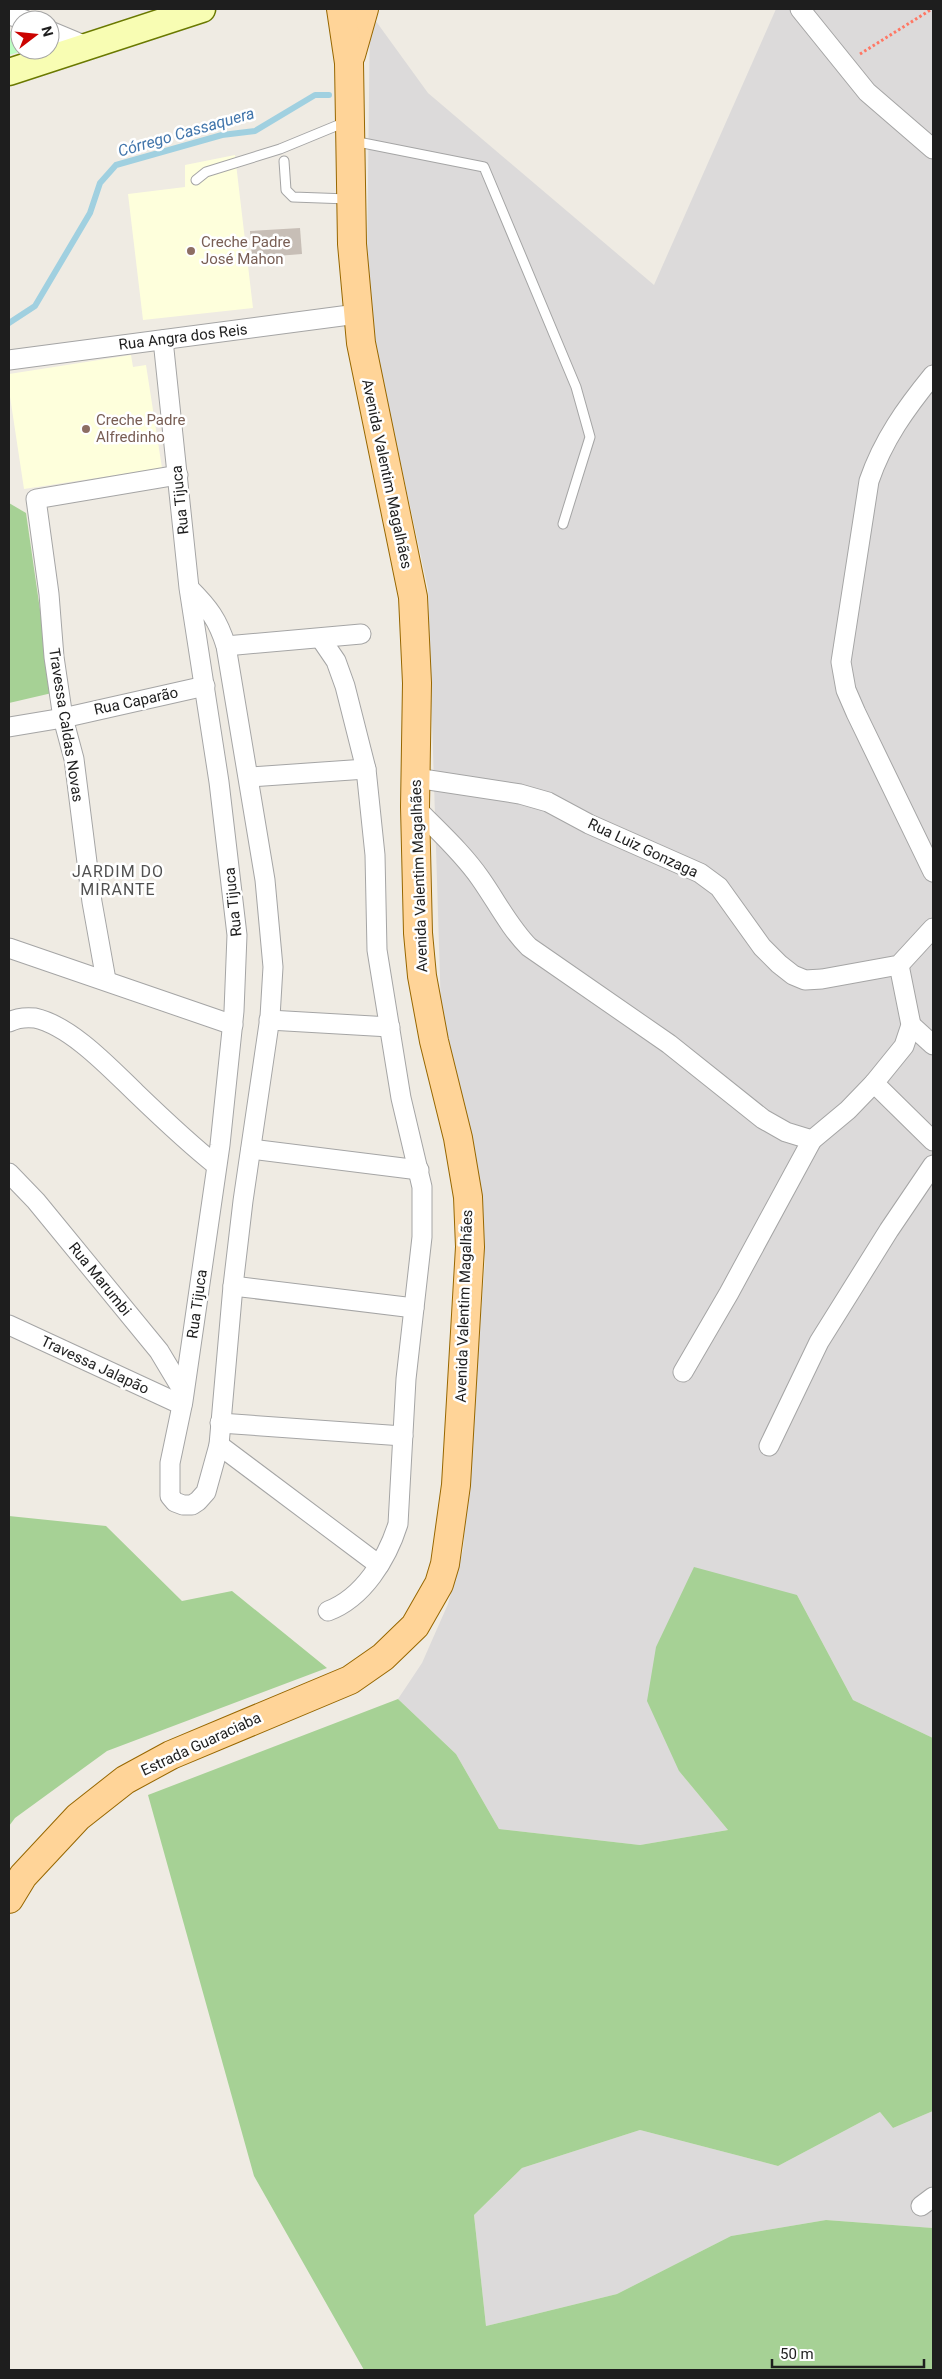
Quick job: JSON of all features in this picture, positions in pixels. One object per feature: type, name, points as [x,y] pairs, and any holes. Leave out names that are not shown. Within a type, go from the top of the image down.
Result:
[{"type":"main road","name":"Avenida Valentim Magalhães","points":[[349,11],[350,199],[357,314],[366,378],[413,597],[416,683],[415,807],[418,933],[422,976],[434,1041],[458,1138],[468,1197],[470,1247],[456,1485],[445,1564],[440,1584],[414,1626],[397,1644],[367,1670],[350,1680]]},
{"type":"main road","name":"Estrada Guaraciaba","points":[[9,1899],[24,1876],[78,1817],[125,1780],[197,1743],[350,1680]]},
{"type":"street","points":[[9,72],[202,9]]},
{"type":"street","points":[[800,9],[867,92],[933,148]]},
{"type":"street","points":[[60,35],[86,46]]},
{"type":"street","name":"Rua Angra dos Reis","points":[[9,360],[357,314]]},
{"type":"street","name":"Rua Tijuca","points":[[162,340],[189,588],[219,782],[237,935],[233,1025],[216,1165],[183,1398],[170,1463],[170,1496],[175,1502],[183,1505],[192,1505],[206,1492],[219,1445]]},
{"type":"street","points":[[933,375],[892,429],[877,457],[869,481],[841,662],[846,690],[856,713],[933,872]]},
{"type":"street","name":"Travessa Caldas Novas","points":[[106,980],[92,902],[74,759],[63,718],[54,657],[36,499],[178,475]]},
{"type":"street","points":[[189,588],[210,609],[221,629],[226,646],[232,690],[250,777],[270,919],[273,967],[270,1020],[233,1286],[219,1445],[379,1565]]},
{"type":"street","points":[[226,646],[361,634]]},
{"type":"street","points":[[321,639],[336,661],[346,686],[366,769],[375,856],[377,950],[401,1098],[419,1170],[424,1211],[406,1380],[398,1524],[392,1544],[379,1565],[354,1597],[342,1606],[328,1611]]},
{"type":"street","name":"Rua Caparão","points":[[9,727],[63,718],[205,686]]},
{"type":"street","points":[[250,777],[366,769]]},
{"type":"street","name":"Rua Luiz Gonzaga","points":[[416,778],[520,794],[548,802],[589,824],[700,873],[719,887],[762,946],[779,964],[793,975],[805,980],[822,979],[899,965]]},
{"type":"street","points":[[415,807],[454,846],[480,877],[518,936],[529,948],[669,1044],[763,1119],[786,1132],[812,1140]]},
{"type":"street","points":[[683,1372],[729,1293],[812,1140],[848,1110],[874,1083],[904,1046],[911,1025],[899,965],[933,928]]},
{"type":"street","points":[[9,948],[233,1025]]},
{"type":"street","points":[[9,1022],[17,1018],[34,1018],[50,1024],[84,1044],[191,1146],[216,1165]]},
{"type":"street","points":[[270,1020],[390,1027]]},
{"type":"street","points":[[911,1025],[933,1045]]},
{"type":"street","points":[[874,1083],[933,1141]]},
{"type":"street","points":[[251,1149],[419,1170]]},
{"type":"street","points":[[769,1446],[818,1342],[933,1165]]},
{"type":"street","name":"Rua Marumbi","points":[[9,1173],[36,1201],[159,1351],[183,1398]]},
{"type":"street","points":[[233,1286],[414,1308]]},
{"type":"street","name":"Travessa Jalapão","points":[[9,1325],[183,1398]]},
{"type":"street","points":[[220,1423],[403,1436]]},
{"type":"lane","points":[[196,180],[206,172],[350,130],[484,167],[576,387],[590,437],[563,524]]},
{"type":"lane","points":[[284,161],[286,190],[293,197],[350,199]]},
{"type":"path","points":[[845,64],[932,9]]},
{"type":"shaded area","points":[[776,9],[933,9],[933,1738],[853,1700],[797,1595],[679,1771],[728,1830],[640,1845],[499,1829],[456,1754],[398,1699],[422,1663],[448,1604],[463,1550],[485,1261],[481,1191],[441,1010],[428,589],[374,341],[367,261],[370,13],[428,93],[654,285]]},
{"type":"shaded area","name":"Creche Padre José Mahon","points":[[235,155],[253,308],[143,320],[128,194],[185,187],[185,165]]},
{"type":"shaded area","name":"Creche Padre Alfredinho","points":[[131,355],[133,367],[146,365],[162,468],[24,489],[9,390],[9,374]]},
{"type":"shaded area","points":[[933,2111],[933,2228],[826,2220],[731,2236],[617,2294],[486,2326],[474,2215],[522,2168],[640,2130],[778,2166],[880,2112],[893,2128]]},
{"type":"green space","points":[[9,31],[10,55],[9,55]]},
{"type":"green space","points":[[9,503],[26,513],[52,693],[9,703]]},
{"type":"green space","points":[[9,1516],[106,1526],[182,1601],[232,1591],[327,1668],[107,1751],[15,1818],[9,1826]]},
{"type":"green space","points":[[694,1567],[797,1595],[853,1700],[933,1738],[933,2111],[893,2128],[880,2112],[778,2166],[640,2130],[522,2168],[474,2215],[486,2326],[617,2294],[731,2236],[826,2220],[933,2228],[933,2370],[364,2370],[254,2176],[148,1795],[398,1699],[456,1754],[499,1829],[640,1845],[728,1830],[679,1771],[647,1701],[656,1647]]},
{"type":"building","points":[[300,228],[302,254],[252,258],[250,231]]},
{"type":"waterway","name":"Córrego Cassaquera","points":[[9,323],[35,306],[90,213],[100,183],[116,165],[222,135],[255,131],[315,95],[329,95]]},
{"type":"place","name":"Creche Padre José Mahon","points":[[191,251]]},
{"type":"place","name":"Creche Padre Alfredinho","points":[[86,429]]},
{"type":"district","name":"JARDIM DO MIRANTE","points":[[118,880]]}]
